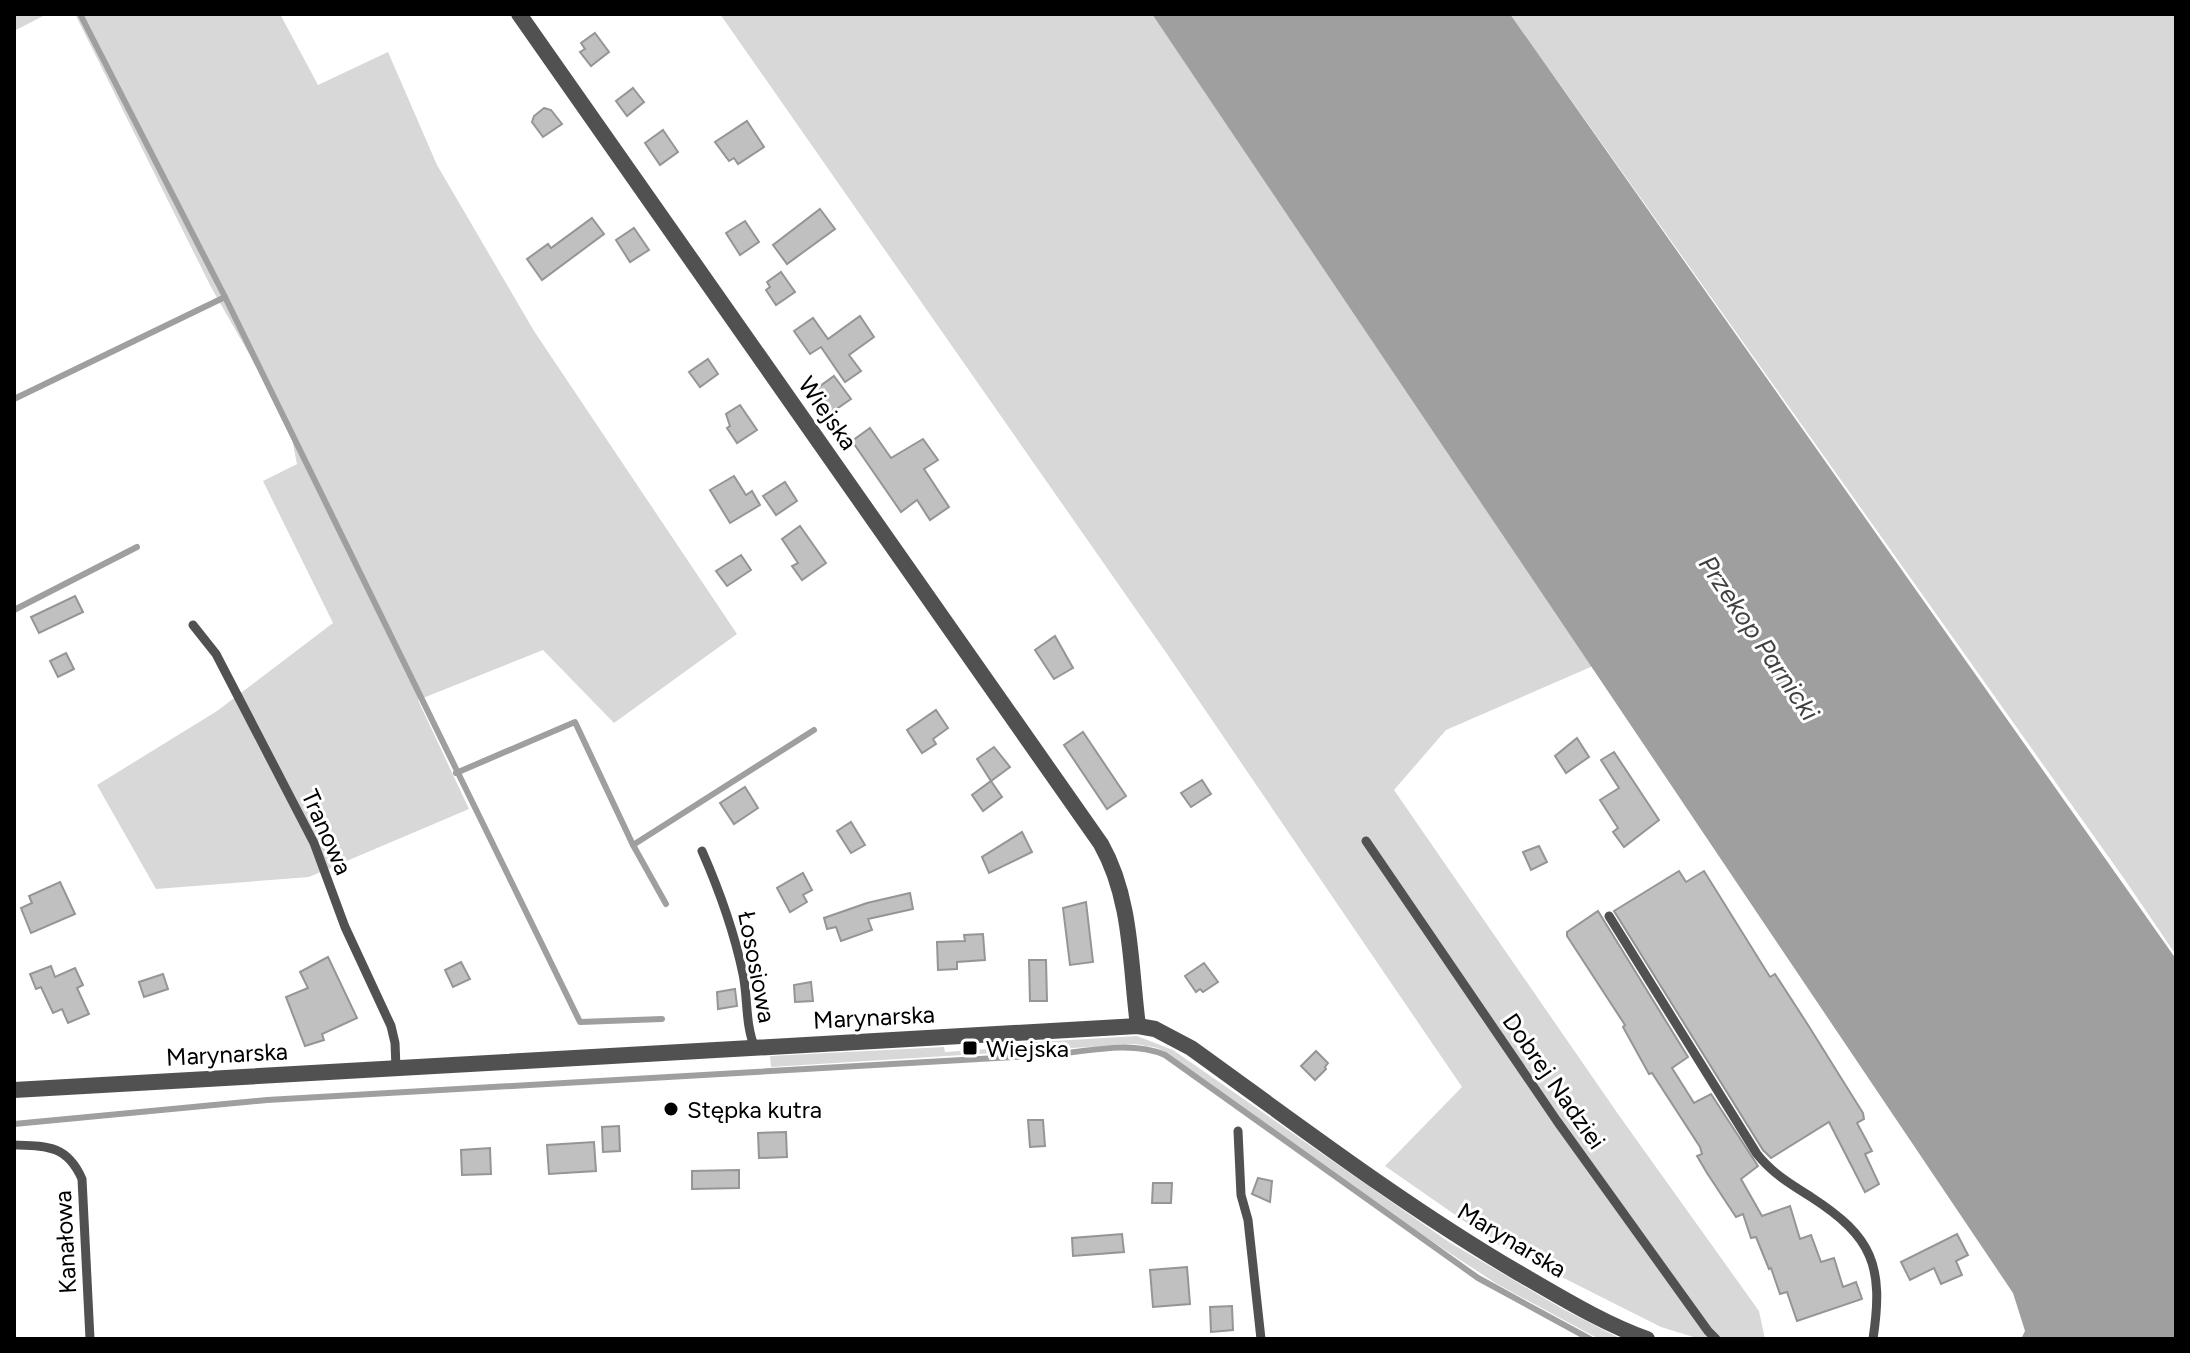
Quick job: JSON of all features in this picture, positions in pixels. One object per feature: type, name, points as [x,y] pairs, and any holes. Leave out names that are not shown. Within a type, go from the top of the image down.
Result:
[{"type":"street","name":"Wiejska","points":[[519,14],[1101,844],[1111,862],[1123,899],[1138,1026]]},
{"type":"street","name":"Marynarska","points":[[14,1090],[1138,1026],[1155,1029],[1191,1048],[1391,1192],[1463,1239],[1576,1305],[1642,1338]]},
{"type":"lane","name":"Tranowa","points":[[193,625],[223,667],[314,843],[345,927],[391,1026],[396,1068]]},
{"type":"lane","name":"Dobrej Nadziei","points":[[1366,841],[1557,1121],[1716,1339]]},
{"type":"lane","name":"Łososiowa","points":[[702,851],[734,933],[744,980],[750,1037],[755,1048]]},
{"type":"lane","points":[[1609,916],[1757,1154],[1771,1171],[1836,1214],[1859,1237],[1876,1269],[1878,1290],[1873,1339]]},
{"type":"lane","points":[[1238,1131],[1241,1195],[1248,1220],[1261,1339]]},
{"type":"lane","name":"Kanałowa","points":[[14,1145],[42,1146],[61,1151],[75,1163],[82,1179],[90,1339]]},
{"type":"shaded area","points":[[14,14],[47,14],[14,31]]},
{"type":"shaded area","points":[[75,14],[280,14],[318,85],[388,52],[437,165],[534,331],[737,634],[614,723],[543,650],[418,700],[469,809],[309,877],[156,889],[97,785],[217,711],[333,623],[263,481],[297,464],[289,424],[211,287]]},
{"type":"shaded area","points":[[720,14],[1152,14],[1593,666],[1446,730],[1394,790],[1618,1114],[1759,1311],[1765,1339],[1700,1339],[1661,1327],[1500,1246],[1385,1166],[1462,1087],[1165,651]]},
{"type":"shaded area","points":[[1510,14],[2176,14],[2176,955],[2125,880]]},
{"type":"shaded area","points":[[1137,1036],[1173,1050],[1449,1242],[1561,1308],[1621,1339],[1599,1339],[1497,1284],[1410,1227],[1158,1048],[1135,1044],[771,1067],[770,1056],[944,1047],[945,1052],[989,1049],[989,1045]]},
{"type":"water","name":"Przekop Parnicki","points":[[1152,14],[1510,14],[2176,959],[2176,1339],[2021,1339],[2025,1331],[2013,1293]]},
{"type":"building","points":[[595,33],[609,52],[591,66],[580,52],[585,49],[581,43]]},
{"type":"building","points":[[633,88],[644,102],[627,116],[616,101]]},
{"type":"building","points":[[544,108],[551,110],[562,124],[543,137],[532,122]]},
{"type":"building","points":[[747,121],[764,147],[738,164],[734,158],[729,161],[715,142]]},
{"type":"building","points":[[663,130],[678,152],[660,165],[645,143]]},
{"type":"building","points":[[820,209],[835,229],[787,264],[773,245]]},
{"type":"building","points":[[592,218],[604,234],[542,280],[527,259],[548,244],[551,248]]},
{"type":"building","points":[[745,221],[759,242],[740,255],[726,233]]},
{"type":"building","points":[[634,228],[649,250],[630,262],[616,240]]},
{"type":"building","points":[[781,272],[795,292],[776,305],[766,290],[770,287],[767,282]]},
{"type":"building","points":[[860,316],[874,337],[849,355],[861,371],[845,382],[821,347],[810,354],[794,331],[813,318],[828,339]]},
{"type":"building","points":[[708,359],[718,374],[700,387],[689,372]]},
{"type":"building","points":[[834,376],[851,399],[832,412],[816,389]]},
{"type":"building","points":[[740,405],[757,430],[737,443],[727,428],[730,426],[726,414]]},
{"type":"building","points":[[870,428],[891,458],[923,439],[938,460],[924,469],[949,507],[930,520],[917,500],[901,512],[852,441]]},
{"type":"building","points":[[734,476],[746,495],[752,491],[760,505],[730,523],[710,490]]},
{"type":"building","points":[[785,482],[797,501],[776,515],[763,496]]},
{"type":"building","points":[[800,526],[826,563],[802,580],[792,566],[798,563],[782,539]]},
{"type":"building","points":[[741,555],[751,570],[727,586],[716,571]]},
{"type":"building","points":[[75,596],[83,612],[39,633],[31,617]]},
{"type":"building","points":[[1055,636],[1073,668],[1054,679],[1035,650]]},
{"type":"building","points":[[66,653],[74,669],[58,677],[50,661]]},
{"type":"building","points":[[936,710],[948,728],[933,739],[936,744],[922,753],[907,730]]},
{"type":"building","points":[[1083,732],[1126,796],[1107,809],[1064,745]]},
{"type":"building","points":[[1577,738],[1589,757],[1566,773],[1555,756]]},
{"type":"building","points":[[994,747],[1010,767],[991,781],[977,759]]},
{"type":"building","points":[[1614,752],[1659,820],[1624,847],[1613,832],[1618,828],[1600,800],[1619,788],[1601,760]]},
{"type":"building","points":[[1202,780],[1211,794],[1191,807],[1181,793]]},
{"type":"building","points":[[991,781],[1002,797],[983,811],[972,795]]},
{"type":"building","points":[[745,787],[758,808],[734,824],[720,803]]},
{"type":"building","points":[[851,822],[865,845],[851,853],[837,831]]},
{"type":"building","points":[[1022,832],[1032,852],[989,873],[982,857]]},
{"type":"building","points":[[1539,846],[1547,862],[1531,870],[1523,852]]},
{"type":"building","points":[[1679,871],[1686,882],[1704,871],[1770,977],[1775,974],[1808,1025],[1863,1113],[1864,1119],[1857,1123],[1872,1151],[1865,1154],[1879,1184],[1865,1192],[1829,1122],[1771,1158],[1763,1150],[1614,911]]},
{"type":"building","points":[[803,873],[812,890],[803,895],[807,902],[790,912],[777,888]]},
{"type":"building","points":[[60,882],[75,914],[31,933],[21,908],[32,903],[29,896]]},
{"type":"building","points":[[910,893],[913,909],[868,919],[872,930],[841,941],[836,927],[827,929],[824,918],[867,903]]},
{"type":"building","points":[[1086,902],[1093,962],[1070,965],[1063,908]]},
{"type":"building","points":[[1598,911],[1688,1057],[1672,1068],[1694,1103],[1711,1094],[1758,1166],[1741,1179],[1762,1216],[1790,1206],[1800,1239],[1811,1235],[1821,1262],[1834,1258],[1843,1287],[1856,1282],[1862,1299],[1797,1321],[1787,1292],[1780,1294],[1756,1237],[1751,1238],[1743,1214],[1736,1217],[1707,1173],[1697,1156],[1702,1154],[1700,1147],[1652,1073],[1649,1074],[1623,1027],[1625,1025],[1567,936],[1567,932]]},
{"type":"building","points":[[983,934],[985,960],[957,962],[957,969],[938,970],[937,942],[965,941],[964,935]]},
{"type":"building","points":[[328,957],[357,1018],[322,1034],[324,1040],[305,1046],[286,997],[308,988],[300,972]]},
{"type":"building","points":[[1029,960],[1046,960],[1047,1001],[1030,1001]]},
{"type":"building","points":[[461,962],[470,979],[453,987],[445,970]]},
{"type":"building","points":[[1204,963],[1218,982],[1203,992],[1200,989],[1196,992],[1185,976]]},
{"type":"building","points":[[51,966],[55,977],[75,968],[83,985],[77,988],[89,1014],[68,1023],[62,1009],[53,1013],[41,987],[36,989],[30,974]]},
{"type":"building","points":[[163,974],[168,989],[144,997],[139,982]]},
{"type":"building","points":[[811,982],[813,1001],[795,1002],[794,985]]},
{"type":"building","points":[[735,989],[737,1006],[718,1009],[717,992]]},
{"type":"building","points":[[1316,1051],[1328,1063],[1315,1080],[1301,1066]]},
{"type":"building","points":[[1028,1120],[1043,1120],[1045,1146],[1030,1147]]},
{"type":"building","points":[[619,1126],[620,1151],[603,1152],[602,1127]]},
{"type":"building","points":[[786,1132],[787,1157],[759,1158],[758,1133]]},
{"type":"building","points":[[594,1142],[596,1171],[549,1174],[547,1145]]},
{"type":"building","points":[[490,1148],[491,1174],[462,1175],[461,1150]]},
{"type":"building","points":[[739,1170],[739,1188],[692,1189],[692,1171]]},
{"type":"building","points":[[1258,1178],[1272,1181],[1270,1202],[1252,1194]]},
{"type":"building","points":[[1153,1183],[1172,1183],[1171,1203],[1152,1203]]},
{"type":"building","points":[[1122,1234],[1124,1252],[1073,1256],[1072,1238]]},
{"type":"building","points":[[1957,1234],[1968,1255],[1956,1261],[1962,1275],[1941,1284],[1934,1268],[1910,1280],[1901,1262]]},
{"type":"building","points":[[1187,1267],[1190,1304],[1153,1307],[1150,1270]]},
{"type":"building","points":[[1232,1306],[1233,1330],[1211,1332],[1210,1307]]},
{"type":"waterway","points":[[80,14],[225,297],[580,1022],[662,1019]]},
{"type":"waterway","points":[[14,399],[225,297]]},
{"type":"waterway","points":[[14,610],[137,547]]},
{"type":"waterway","points":[[456,773],[575,722],[633,845],[814,730]]},
{"type":"waterway","points":[[633,845],[666,904]]},
{"type":"waterway","points":[[14,1124],[267,1100],[1137,1048],[1165,1055],[1478,1278],[1590,1339]]},
{"type":"place","name":"Wiejska","points":[[970,1048]]},
{"type":"place","name":"Stępka kutra","points":[[671,1109]]}]
